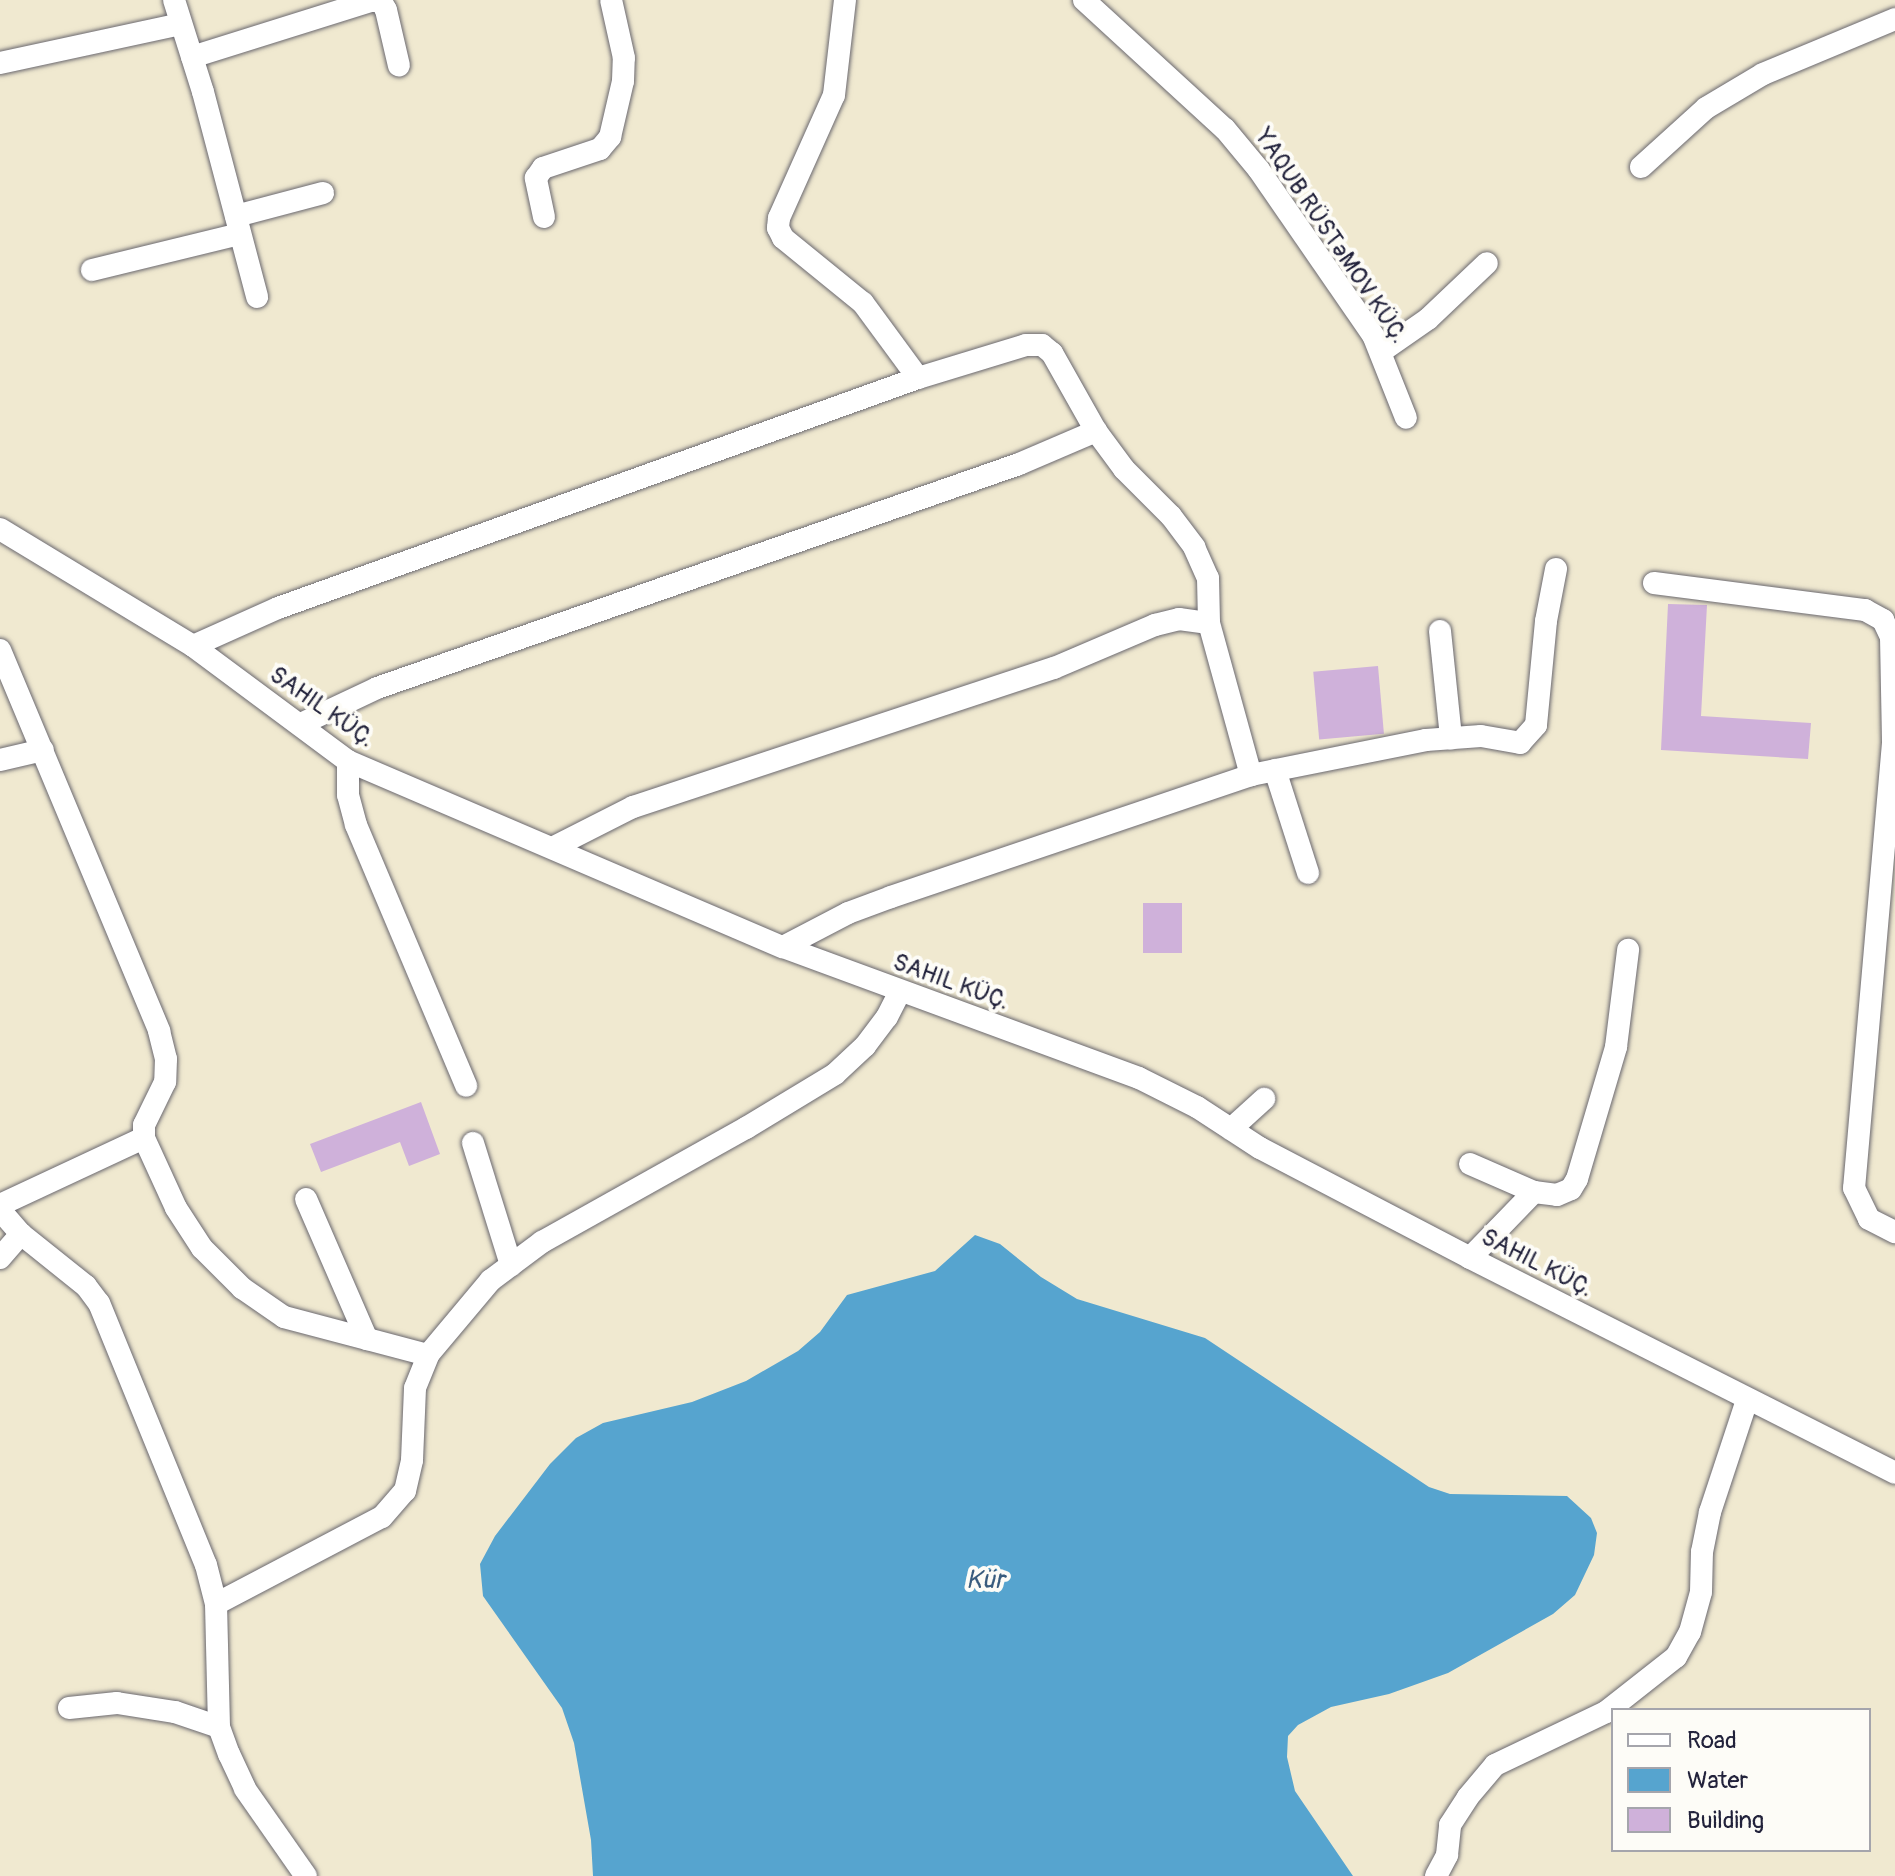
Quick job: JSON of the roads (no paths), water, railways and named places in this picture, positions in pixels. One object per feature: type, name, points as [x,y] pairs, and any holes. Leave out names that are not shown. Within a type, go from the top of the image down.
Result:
[{"type":"street","points":[[174,0],[257,297]]},
{"type":"street","points":[[544,217],[536,178],[543,168],[600,149],[610,137],[623,81],[624,58],[611,0]]},
{"type":"street","points":[[845,0],[834,95],[779,218],[778,228],[783,238],[863,303],[918,378]]},
{"type":"street","name":"YAQUB RÜSTƏMOV KÜÇ.","points":[[1084,0],[1225,129],[1259,170],[1382,351],[1406,418]]},
{"type":"street","points":[[192,57],[371,1],[381,1],[386,10],[399,66]]},
{"type":"street","points":[[1641,167],[1706,108],[1763,74],[1895,19]]},
{"type":"street","points":[[0,63],[181,24]]},
{"type":"street","points":[[92,270],[238,225],[323,193]]},
{"type":"street","points":[[1382,351],[1428,319],[1487,263]]},
{"type":"street","points":[[193,646],[278,608],[918,378],[1026,345],[1042,345],[1052,353],[1096,431],[1124,469],[1171,516],[1194,547],[1208,578],[1209,623],[1251,775]]},
{"type":"street","points":[[301,724],[377,688],[1019,464],[1096,431]]},
{"type":"street","name":"SAHIL KÜÇ.","points":[[5,538],[193,646],[348,761],[783,947],[1139,1078],[1260,1148],[1470,1258],[1895,1473]]},
{"type":"street","points":[[783,947],[877,902],[1251,775],[1451,738],[1481,736],[1520,743],[1536,725],[1546,621],[1556,569]]},
{"type":"street","points":[[1654,583],[1865,610],[1883,620],[1891,637],[1893,743],[1854,1188],[1869,1219],[1895,1232]]},
{"type":"street","points":[[554,847],[633,807],[1054,668],[1155,625],[1179,619],[1209,623]]},
{"type":"street","points":[[1440,631],[1451,738]]},
{"type":"street","points":[[0,650],[159,1031],[166,1059],[165,1082],[144,1125],[144,1138],[185,1222],[202,1248],[242,1288],[284,1317],[428,1355]]},
{"type":"street","points":[[0,760],[43,750]]},
{"type":"street","points":[[348,761],[348,795],[356,825],[466,1086]]},
{"type":"street","points":[[1275,770],[1308,873]]},
{"type":"street","points":[[1470,1164],[1534,1192],[1557,1195],[1571,1189],[1577,1179],[1614,1059],[1628,950]]},
{"type":"street","points":[[216,1604],[382,1517],[405,1491],[412,1460],[415,1388],[428,1355],[491,1280],[542,1242],[746,1128],[835,1074],[865,1046],[900,992]]},
{"type":"street","points":[[1231,1129],[1264,1099]]},
{"type":"street","points":[[144,1138],[0,1207],[21,1234],[86,1286],[99,1303],[206,1565],[216,1604],[219,1727],[245,1789],[306,1876]]},
{"type":"street","points":[[473,1143],[511,1265]]},
{"type":"street","points":[[1470,1258],[1534,1192]]},
{"type":"street","points":[[306,1199],[367,1339]]},
{"type":"street","points":[[0,1258],[21,1234]]},
{"type":"street","points":[[1611,1708],[1676,1657],[1690,1632],[1701,1592],[1702,1552],[1710,1512],[1747,1400]]},
{"type":"street","points":[[69,1708],[117,1703],[175,1712],[219,1727]]},
{"type":"street","points":[[1436,1876],[1447,1855],[1450,1825],[1495,1765],[1611,1708]]},
{"type":"water","name":"Kür","points":[[975,1235],[1000,1244],[1041,1277],[1077,1299],[1205,1338],[1429,1487],[1450,1494],[1567,1496],[1591,1518],[1597,1533],[1594,1555],[1575,1595],[1553,1614],[1448,1673],[1389,1694],[1331,1707],[1298,1725],[1288,1736],[1287,1757],[1295,1791],[1353,1876],[593,1876],[591,1840],[574,1743],[562,1708],[483,1596],[480,1564],[495,1536],[550,1464],[576,1438],[603,1423],[692,1402],[746,1381],[798,1351],[820,1332],[847,1295],[935,1271]]}]
